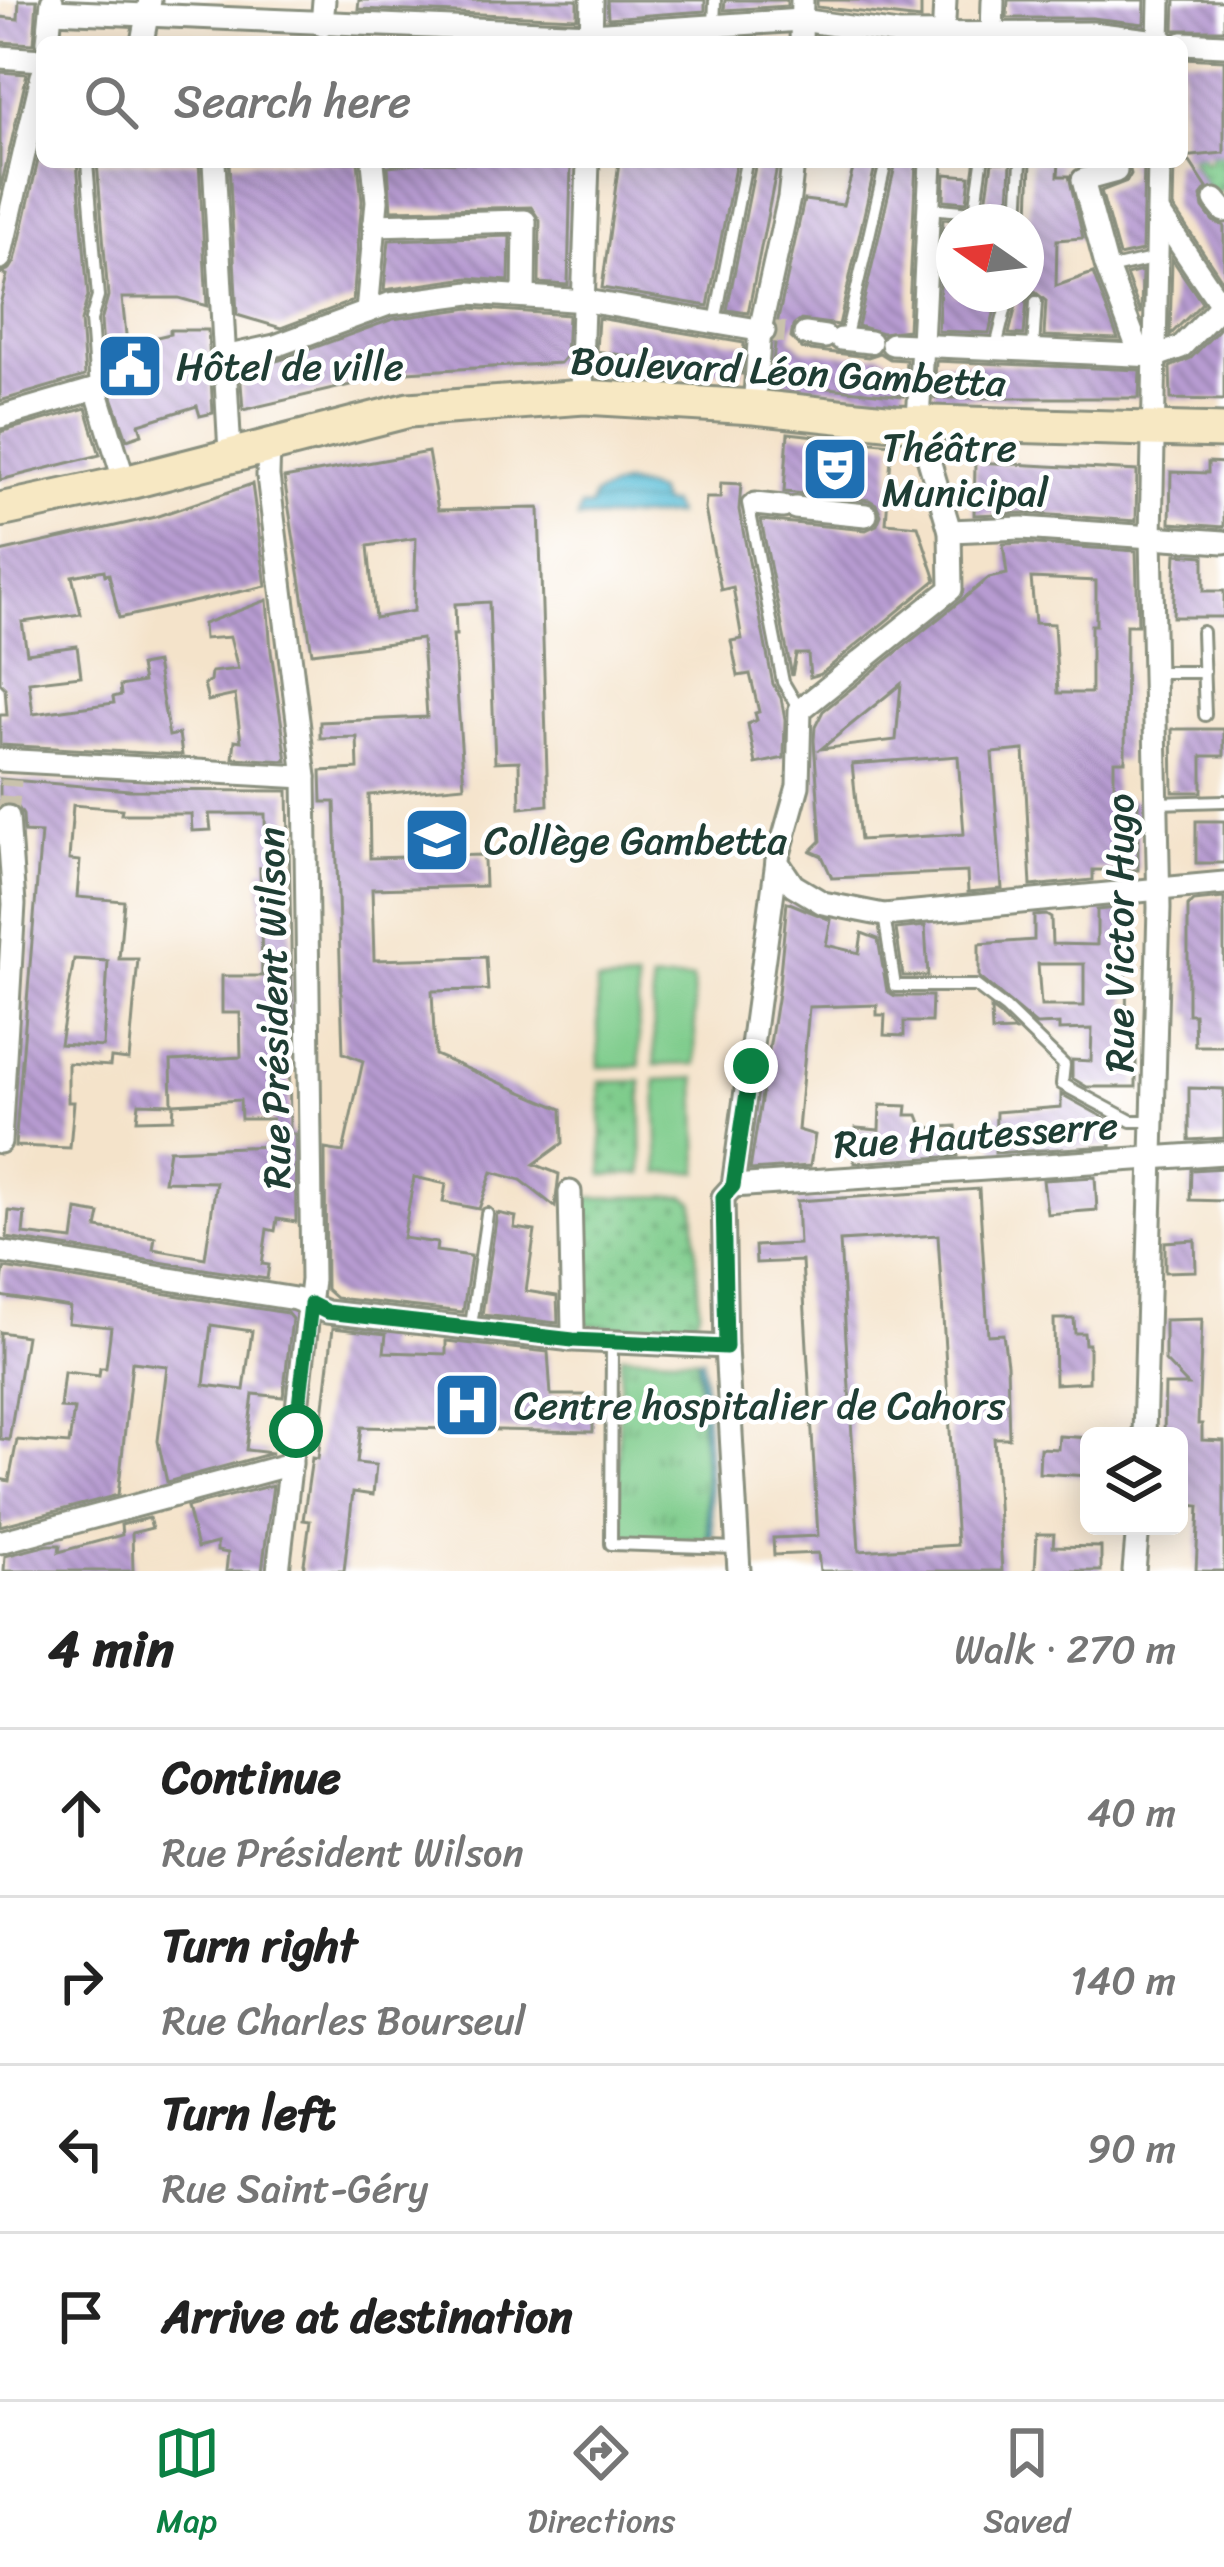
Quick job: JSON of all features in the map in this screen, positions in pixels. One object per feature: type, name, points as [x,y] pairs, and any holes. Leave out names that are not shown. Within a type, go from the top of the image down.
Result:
[{"type":"main road","name":"Boulevard Léon Gambetta","points":[[0,510],[409,410],[584,397],[918,423],[1224,431]]},
{"type":"street","points":[[324,0],[332,30]]},
{"type":"street","points":[[591,36],[592,0]]},
{"type":"street","points":[[943,36],[946,0]]},
{"type":"street","points":[[993,0],[996,36]]},
{"type":"street","points":[[1160,0],[1161,36]]},
{"type":"street","points":[[49,36],[52,6],[148,8],[332,30],[526,36]]},
{"type":"street","points":[[614,36],[715,27],[758,34],[801,21],[887,36]]},
{"type":"street","points":[[1188,43],[1224,45]]},
{"type":"street","points":[[0,57],[36,60]]},
{"type":"street","points":[[0,258],[12,158],[36,92]]},
{"type":"street","points":[[214,168],[230,453]]},
{"type":"street","points":[[367,312],[377,200],[374,168]]},
{"type":"street","points":[[584,397],[588,168]]},
{"type":"street","points":[[754,407],[762,330],[792,168]]},
{"type":"street","points":[[739,1571],[723,1197],[733,1186],[777,861],[798,786],[800,710],[951,595],[961,530],[918,423],[930,168]]},
{"type":"street","points":[[1110,168],[1083,180],[1108,269],[1148,355]]},
{"type":"street","name":"Rue Victor Hugo","points":[[1144,1427],[1158,888],[1151,537],[1155,430],[1148,355],[1158,258],[1160,168]]},
{"type":"street","points":[[829,338],[1148,355],[1181,347],[1222,303],[1159,212]]},
{"type":"street","points":[[374,225],[525,221],[524,296]]},
{"type":"street","points":[[224,357],[275,346],[389,304],[470,293],[586,301],[762,330]]},
{"type":"street","points":[[0,416],[96,389],[125,483]]},
{"type":"street","name":"Rue Président Wilson","points":[[269,444],[268,476],[305,777],[311,1304],[278,1571]]},
{"type":"street","points":[[751,504],[866,515]]},
{"type":"street","points":[[961,530],[1022,528],[1224,542]]},
{"type":"street","points":[[8,767],[305,777]]},
{"type":"street","points":[[0,1142],[14,904],[8,817]]},
{"type":"street","points":[[777,861],[793,885],[823,903],[884,915],[1224,883]]},
{"type":"street","name":"Rue Hautesserre","points":[[733,1186],[1224,1153]]},
{"type":"street","points":[[569,1192],[573,1330],[569,1340]]},
{"type":"street","points":[[0,1252],[311,1304],[327,1312],[569,1340],[726,1347]]},
{"type":"street","points":[[0,1542],[291,1464]]},
{"type":"street","points":[[1134,1571],[1137,1535]]},
{"type":"lane","points":[[715,0],[715,27]]},
{"type":"lane","points":[[87,168],[98,298],[91,320],[96,389]]},
{"type":"lane","points":[[716,322],[745,168]]},
{"type":"lane","points":[[829,338],[884,168]]},
{"type":"lane","points":[[976,204],[981,168]]},
{"type":"lane","points":[[1019,204],[1021,168]]},
{"type":"lane","points":[[926,208],[936,209]]},
{"type":"lane","points":[[1108,269],[1158,258]]},
{"type":"lane","points":[[995,350],[1004,312]]},
{"type":"lane","points":[[1033,352],[1035,312]]},
{"type":"lane","points":[[751,504],[783,682],[800,710]]},
{"type":"lane","points":[[1202,632],[1205,716]]},
{"type":"lane","points":[[1155,672],[1204,672]]},
{"type":"lane","points":[[1156,803],[1224,801]]},
{"type":"lane","points":[[884,915],[895,986],[976,986],[1064,1065],[1062,1084],[1131,1120],[1154,1121]]},
{"type":"lane","points":[[471,1326],[487,1214]]},
{"type":"lane","points":[[612,1342],[611,1544],[737,1548]]},
{"type":"green space","points":[[1188,152],[1192,157],[1202,155],[1203,162],[1210,161],[1210,155],[1224,153],[1224,189],[1213,197]]},
{"type":"green space","points":[[693,979],[696,1064],[655,1065],[652,981]]},
{"type":"green space","points":[[637,981],[640,1066],[599,1067],[597,983]]},
{"type":"green space","points":[[696,1078],[699,1172],[659,1173],[656,1080]]},
{"type":"green space","points":[[641,1081],[643,1174],[603,1175],[600,1082]]},
{"type":"green space","points":[[685,1196],[694,1202],[696,1319],[679,1331],[579,1324],[580,1198]]},
{"type":"green space","points":[[621,1355],[697,1358],[708,1540],[616,1538]]},
{"type":"water","points":[[625,483],[657,492],[662,504],[671,504],[676,515],[577,519],[581,507],[590,507],[593,496]]},
{"type":"water","points":[[703,1358],[713,1537],[709,1538],[699,1359]]},
{"type":"building","points":[[19,0],[37,0],[34,44],[0,42],[0,17],[18,19]]},
{"type":"building","points":[[359,0],[577,0],[577,18],[358,9]]},
{"type":"building","points":[[607,0],[705,0],[705,11],[608,18]]},
{"type":"building","points":[[725,0],[787,0],[787,6],[724,10]]},
{"type":"building","points":[[817,0],[921,0],[921,19],[817,7]]},
{"type":"building","points":[[1008,0],[1145,0],[1144,24],[1092,18],[1007,18]]},
{"type":"building","points":[[1175,0],[1224,1],[1224,30],[1174,30]]},
{"type":"building","points":[[1188,58],[1224,60],[1224,153],[1188,156]]},
{"type":"building","points":[[0,72],[27,74],[0,191]]},
{"type":"building","points":[[1190,162],[1207,188],[1201,196],[1203,208],[1224,226],[1224,283],[1173,207],[1174,168],[1188,168]]},
{"type":"building","points":[[36,168],[77,168],[88,296],[81,321],[85,376],[0,401],[0,305],[7,275],[0,273],[15,261]]},
{"type":"building","points":[[97,168],[199,168],[207,306],[179,298],[122,298],[127,344],[170,334],[170,330],[208,330],[213,413],[200,416],[197,406],[139,424],[142,434],[127,439],[105,377],[101,321],[108,296]]},
{"type":"building","points":[[229,168],[359,168],[362,201],[353,301],[281,328],[237,315]]},
{"type":"building","points":[[388,168],[571,168],[568,285],[539,283],[540,221],[531,207],[391,210]]},
{"type":"building","points":[[618,168],[735,168],[708,306],[602,288]]},
{"type":"building","points":[[755,168],[777,168],[748,313],[727,310]]},
{"type":"building","points":[[853,168],[875,168],[839,325],[801,320],[793,326],[791,338],[803,349],[868,357],[880,353],[906,360],[904,396],[771,382],[777,324],[804,200],[843,205]]},
{"type":"building","points":[[895,168],[916,168],[908,330],[882,333],[858,326]]},
{"type":"building","points":[[991,168],[1011,168],[1009,204],[986,203]]},
{"type":"building","points":[[1031,168],[1059,168],[1058,176],[1069,176],[1083,238],[1057,240],[1056,286],[1093,273],[1118,339],[1044,336],[1044,204],[1029,204]]},
{"type":"building","points":[[1130,168],[1144,168],[1142,251],[1119,256],[1101,191],[1127,181]]},
{"type":"building","points":[[945,174],[970,176],[967,202],[944,200]]},
{"type":"building","points":[[510,236],[509,281],[468,278],[384,290],[389,240]]},
{"type":"building","points":[[1172,259],[1202,303],[1170,335]]},
{"type":"building","points":[[1142,271],[1141,314],[1126,275]]},
{"type":"building","points":[[470,308],[568,315],[566,356],[560,363],[406,372],[243,410],[240,369],[280,360],[393,319]]},
{"type":"building","points":[[939,312],[994,312],[989,333],[938,331]]},
{"type":"building","points":[[1014,312],[1026,312],[1024,335],[1009,334]]},
{"type":"building","points":[[598,318],[744,343],[742,374],[596,351]]},
{"type":"building","points":[[1224,324],[1224,400],[1171,399],[1170,367],[1191,358]]},
{"type":"building","points":[[936,361],[1140,370],[1139,398],[934,398]]},
{"type":"building","points":[[86,408],[100,455],[0,480],[0,432]]},
{"type":"building","points":[[788,433],[892,444],[886,523],[918,526],[936,580],[821,674],[810,677],[808,654],[796,654],[792,676],[761,520],[866,530],[877,525],[881,515],[869,500],[784,492]]},
{"type":"building","points":[[428,452],[438,510],[539,508],[548,805],[520,808],[519,761],[495,762],[489,602],[455,604],[464,786],[369,795],[370,858],[483,855],[485,886],[372,889],[374,960],[486,957],[488,990],[432,991],[435,1055],[562,1109],[563,1143],[534,1164],[559,1174],[555,1207],[521,1180],[492,1172],[479,1209],[443,1202],[446,1184],[414,1177],[403,1238],[437,1243],[436,1251],[471,1256],[463,1312],[336,1298],[326,1289],[325,1149],[343,1152],[363,1061],[343,1053],[335,802],[322,802],[321,771],[358,769],[357,737],[320,738],[320,722],[427,717],[422,639],[312,653],[284,478]],"holes":[[[416,538],[414,611],[375,618],[368,546]]]},
{"type":"building","points":[[975,462],[1137,471],[1136,521],[1023,513],[974,515]]},
{"type":"building","points":[[1208,462],[1224,463],[1224,527],[1170,523],[1171,472],[1208,473]]},
{"type":"building","points":[[721,483],[741,484],[739,510],[773,684],[785,720],[784,758],[756,764],[748,724],[757,720],[755,713],[759,712],[750,674],[738,676],[731,641],[742,639],[733,587],[721,590],[705,509],[706,498],[720,498]]},
{"type":"building","points":[[252,484],[266,586],[119,618],[104,570],[72,576],[81,614],[22,622],[27,653],[77,646],[81,676],[29,682],[33,714],[114,703],[113,697],[121,695],[120,686],[143,682],[140,666],[156,663],[169,736],[179,734],[182,755],[0,745],[0,715],[7,715],[5,688],[0,683],[0,552],[155,517]]},
{"type":"building","points":[[1003,544],[1136,551],[1138,625],[1126,625],[1125,761],[1114,761],[1114,799],[1138,800],[1138,870],[1093,870],[1093,880],[1031,886],[1024,750],[992,753],[1002,889],[968,892],[967,872],[832,878],[822,856],[811,851],[821,841],[814,740],[823,711],[989,578],[1007,574]],"holes":[[[1031,578],[1096,581],[1091,693],[1058,693],[1054,624],[1035,623]],[[901,684],[896,740],[821,749]],[[958,756],[964,834],[860,840],[852,764]]]},
{"type":"building","points":[[1176,554],[1204,556],[1204,591],[1224,591],[1224,617],[1173,617]]},
{"type":"building","points":[[267,600],[287,761],[233,758],[235,740],[241,741],[235,695],[208,701],[204,684],[210,682],[211,672],[238,669],[230,637],[204,639],[203,624]]},
{"type":"building","points":[[1172,729],[1224,729],[1224,756],[1202,756],[1202,792],[1173,792]]},
{"type":"building","points":[[0,779],[129,790],[288,791],[290,1134],[295,1134],[296,1222],[277,1219],[275,1231],[267,1229],[262,1264],[269,1265],[267,1279],[7,1238],[9,1211],[25,1213],[23,1234],[73,1240],[77,1210],[100,1214],[97,1228],[155,1237],[153,1249],[205,1258],[216,1182],[164,1181],[169,1150],[272,1146],[272,1119],[241,1119],[240,1100],[174,1104],[173,1119],[137,1120],[139,1103],[172,1104],[171,1061],[241,1057],[240,1013],[222,1013],[222,976],[262,976],[260,868],[266,869],[265,814],[209,814],[211,830],[192,831],[191,814],[121,814],[122,809],[73,805],[69,860],[80,861],[77,897],[124,901],[119,959],[138,959],[129,1060],[111,1058],[110,1066],[68,1063],[68,1102],[74,1102],[70,1148],[15,1146],[41,833],[24,832],[23,815],[16,804],[0,804]],"holes":[[[74,959],[108,961],[103,1047],[60,1044]]]},
{"type":"building","points":[[1196,821],[1224,821],[1224,863],[1196,863]]},
{"type":"building","points":[[1224,898],[1224,1046],[1195,1046],[1194,1014],[1188,1014],[1188,906],[1193,901]]},
{"type":"building","points":[[787,902],[831,920],[826,945],[859,953],[862,933],[878,939],[887,991],[895,996],[932,996],[931,1022],[904,1022],[904,1036],[884,1035],[885,1015],[877,1015],[877,1005],[809,1007],[798,1130],[815,1135],[810,1166],[750,1170],[778,993]]},
{"type":"building","points":[[1127,907],[1126,1061],[1136,1061],[1136,1087],[1087,1087],[1072,1078],[1072,1060],[1091,1061],[1092,1029],[1036,1025],[979,977],[979,944],[1034,940],[1034,916],[1051,918],[1052,944],[1097,945],[1097,910]],"holes":[[[1038,964],[1084,964],[1084,1006],[1041,1006]]]},
{"type":"building","points":[[925,926],[928,976],[903,976],[896,929]]},
{"type":"building","points":[[991,1009],[999,1015],[1015,1031],[992,1032]]},
{"type":"building","points":[[1189,1088],[1224,1089],[1224,1138],[1189,1140]]},
{"type":"building","points":[[1061,1094],[1112,1122],[1111,1146],[995,1153],[996,1112],[1061,1107]]},
{"type":"building","points":[[880,1105],[907,1106],[906,1115],[918,1115],[923,1128],[956,1126],[958,1156],[854,1163],[856,1128],[879,1130]]},
{"type":"building","points":[[1224,1168],[1224,1201],[1190,1200],[1191,1170]]},
{"type":"building","points":[[1095,1177],[1097,1210],[1047,1214],[1043,1180]]},
{"type":"building","points":[[979,1189],[988,1335],[1003,1334],[1007,1364],[1009,1438],[994,1438],[1002,1571],[820,1571],[818,1553],[774,1555],[773,1538],[818,1536],[802,1261],[756,1263],[755,1246],[799,1244],[797,1201]],"holes":[[[938,1235],[957,1545],[859,1551],[840,1241]]]},
{"type":"building","points":[[497,1213],[516,1217],[514,1228],[535,1231],[526,1291],[557,1296],[558,1323],[482,1315]]},
{"type":"building","points":[[1195,1240],[1196,1271],[1165,1272],[1165,1242]]},
{"type":"building","points":[[4,1268],[287,1313],[292,1319],[283,1397],[253,1394],[246,1450],[273,1453],[167,1482],[158,1441],[167,1366],[132,1362],[118,1495],[0,1526],[0,1479],[9,1481],[17,1440],[69,1444],[74,1409],[60,1408],[64,1372],[99,1376],[100,1368],[106,1368],[111,1327],[68,1323],[70,1307],[0,1296]],"holes":[[[211,1325],[252,1331],[244,1390],[204,1385]]]},
{"type":"building","points":[[1054,1319],[1074,1319],[1075,1333],[1084,1333],[1085,1344],[1089,1344],[1089,1382],[1055,1384]]},
{"type":"building","points":[[1202,1319],[1198,1424],[1202,1424],[1202,1440],[1224,1441],[1224,1571],[1196,1571],[1199,1506],[1188,1505],[1188,1427],[1164,1427],[1165,1385],[1188,1385],[1165,1361],[1165,1320]]},
{"type":"building","points":[[333,1328],[386,1334],[384,1352],[446,1354],[446,1341],[548,1352],[551,1395],[593,1395],[593,1432],[361,1427],[357,1463],[376,1465],[373,1495],[353,1492],[344,1571],[303,1571],[310,1521],[303,1520],[312,1458],[318,1459]]},
{"type":"building","points":[[0,1332],[26,1336],[9,1440],[0,1439]]},
{"type":"building","points":[[1059,1436],[1080,1437],[1080,1475],[1039,1473],[1040,1448],[1058,1449]]},
{"type":"building","points":[[273,1485],[262,1571],[226,1571],[228,1553],[217,1551],[217,1543],[197,1548],[187,1507]]},
{"type":"building","points":[[149,1518],[152,1528],[132,1533],[133,1571],[4,1571],[5,1556],[48,1545],[60,1545],[59,1552],[122,1535],[121,1525]]},
{"type":"building","points":[[1037,1534],[1054,1534],[1053,1546],[1101,1547],[1101,1571],[1035,1571]]},
{"type":"tunnel","points":[[764,331],[805,334]]},
{"type":"tunnel","points":[[8,817],[11,780]]},
{"type":"place","name":"Hôtel de ville","points":[[130,366]]},
{"type":"place","name":"Théâtre Municipal","points":[[835,469]]},
{"type":"place","name":"Collège Gambetta","points":[[437,840]]},
{"type":"place","name":"Centre hospitalier de Cahors","points":[[467,1405]]},
{"type":"route","points":[[296,1431],[311,1304],[327,1312],[573,1340],[726,1347],[723,1197],[733,1186],[751,1066]]}]
